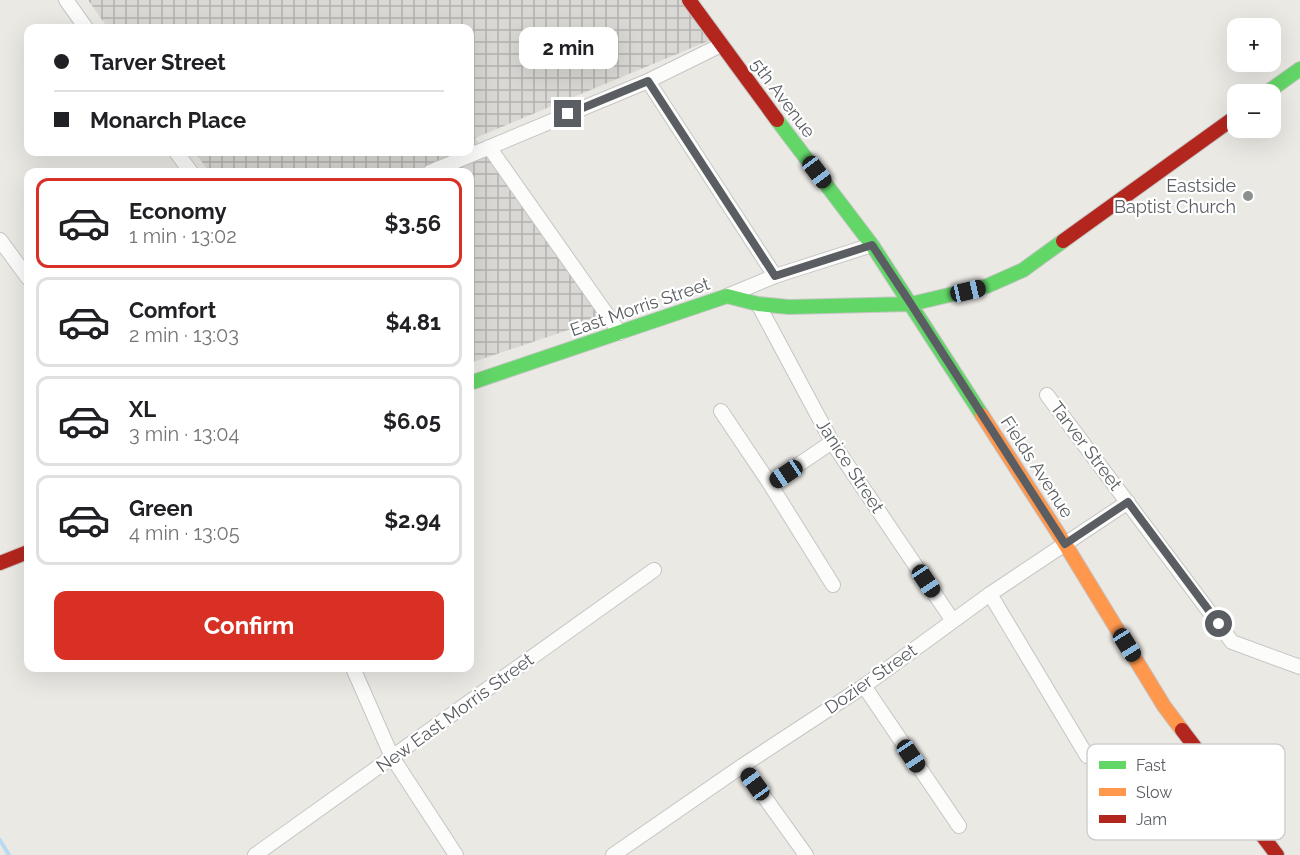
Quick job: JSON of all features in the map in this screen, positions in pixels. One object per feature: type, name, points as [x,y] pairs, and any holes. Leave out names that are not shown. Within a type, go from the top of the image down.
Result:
[{"type":"street","points":[[66,0],[84,24]]},
{"type":"street","name":"5th Avenue","points":[[689,0],[872,245],[911,304]]},
{"type":"street","points":[[474,153],[648,81],[721,45]]},
{"type":"street","points":[[1279,84],[1300,69]]},
{"type":"street","points":[[648,81],[775,276]]},
{"type":"street","name":"East Morris Street","points":[[474,382],[728,296],[759,304],[789,307],[911,304],[987,286],[1023,270],[1227,123]]},
{"type":"street","points":[[489,147],[620,333]]},
{"type":"street","points":[[439,168],[468,156]]},
{"type":"street","points":[[0,240],[24,273]]},
{"type":"street","points":[[728,296],[775,276],[872,245]]},
{"type":"street","name":"Janice Street","points":[[759,304],[832,442],[953,621]]},
{"type":"street","name":"Fields Avenue","points":[[911,304],[1065,544],[1164,706],[1193,744]]},
{"type":"street","name":"Tarver Street","points":[[1047,395],[1232,642],[1300,667]]},
{"type":"street","points":[[721,411],[833,585]]},
{"type":"street","points":[[770,484],[832,442]]},
{"type":"street","name":"Dozier Street","points":[[613,855],[864,686],[990,594],[1128,502]]},
{"type":"street","points":[[0,563],[24,554]]},
{"type":"street","name":"New East Morris Street","points":[[255,855],[654,570]]},
{"type":"street","points":[[990,594],[1087,756]]},
{"type":"street","points":[[355,672],[392,757],[456,855]]},
{"type":"street","points":[[864,686],[958,826]]},
{"type":"street","points":[[742,766],[806,855]]},
{"type":"street","name":"Fields Avenue","points":[[1266,840],[1277,855]]},
{"type":"shaded area","points":[[88,0],[683,0],[713,39],[475,138],[604,318],[474,362],[474,168],[206,168],[198,156],[474,156],[474,24],[105,24]]},
{"type":"waterway","points":[[0,840],[9,855]]},
{"type":"traffic: fast","points":[[1279,84],[1300,69]]},
{"type":"traffic: fast","points":[[777,120],[872,245],[982,415]]},
{"type":"traffic: fast","points":[[474,382],[727,296],[758,304],[789,307],[911,304],[987,286],[1023,270],[1063,241]]},
{"type":"traffic: slow","points":[[982,415],[1065,544],[1164,706],[1182,730]]},
{"type":"traffic: jam","points":[[689,0],[777,120]]},
{"type":"traffic: jam","points":[[1063,241],[1227,123]]},
{"type":"traffic: jam","points":[[0,563],[24,554]]},
{"type":"traffic: jam","points":[[1182,730],[1193,744]]},
{"type":"traffic: jam","points":[[1266,840],[1277,855]]},
{"type":"place","name":"Eastside Baptist Church","points":[[1248,196]]},
{"type":"route","points":[[568,114],[648,81],[775,276],[872,245],[1065,544],[1128,502],[1219,624]]}]
